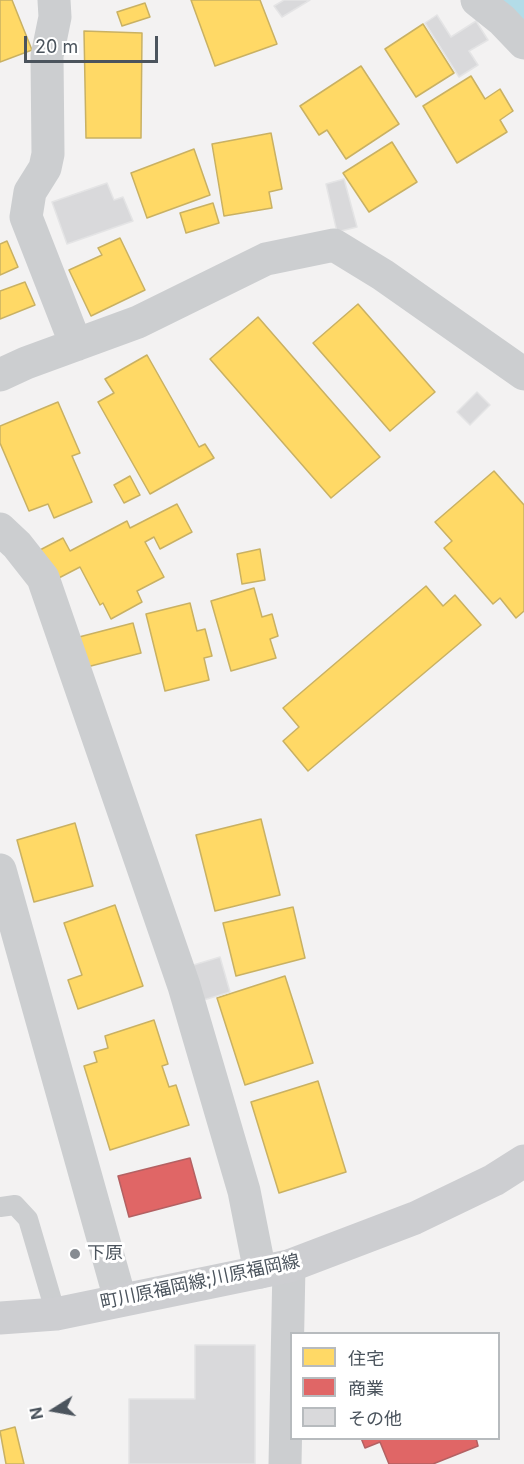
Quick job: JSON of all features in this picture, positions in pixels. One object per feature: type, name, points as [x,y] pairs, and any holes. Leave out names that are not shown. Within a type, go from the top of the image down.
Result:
[{"type":"main road","name":"町川原福岡線;川原福岡線","points":[[0,1318],[56,1314],[274,1269],[415,1218],[495,1180],[524,1161]]},
{"type":"street","points":[[54,0],[55,18],[46,56],[48,154],[45,168],[30,192],[26,217],[76,345]]},
{"type":"street","points":[[477,0],[502,20],[524,44]]},
{"type":"street","points":[[0,375],[138,322],[266,259],[334,245],[383,275],[524,374]]},
{"type":"street","points":[[0,530],[17,545],[43,578],[184,986],[244,1191],[274,1269],[285,1464]]},
{"type":"street","points":[[0,870],[6,912],[120,1299]]},
{"type":"lane","points":[[0,1207],[15,1205],[28,1219],[56,1314]]},
{"type":"building: 住宅","points":[[0,0],[12,0],[32,50],[0,62]]},
{"type":"building: 住宅","points":[[191,0],[260,0],[277,44],[215,66]]},
{"type":"building: 住宅","points":[[145,3],[150,17],[122,26],[117,12]]},
{"type":"building: 住宅","points":[[423,24],[454,73],[416,97],[385,49]]},
{"type":"building: 住宅","points":[[84,31],[142,33],[141,138],[86,138]]},
{"type":"building: 住宅","points":[[361,66],[399,124],[346,159],[327,130],[319,135],[300,106]]},
{"type":"building: 住宅","points":[[471,76],[485,99],[500,89],[513,111],[500,120],[507,132],[457,163],[423,106]]},
{"type":"building: 住宅","points":[[271,133],[282,189],[269,192],[272,208],[224,216],[212,144]]},
{"type":"building: 住宅","points":[[392,142],[417,182],[369,212],[343,173]]},
{"type":"building: 住宅","points":[[194,149],[210,195],[147,218],[131,173]]},
{"type":"building: 住宅","points":[[213,203],[219,223],[186,233],[180,213]]},
{"type":"building: 住宅","points":[[120,238],[145,290],[91,316],[69,270],[102,255],[98,248]]},
{"type":"building: 住宅","points":[[7,241],[18,267],[0,275],[0,244]]},
{"type":"building: 住宅","points":[[25,282],[35,305],[0,319],[0,291]]},
{"type":"building: 住宅","points":[[358,304],[435,392],[390,431],[313,343]]},
{"type":"building: 住宅","points":[[258,317],[380,457],[331,498],[210,359]]},
{"type":"building: 住宅","points":[[147,355],[199,447],[205,444],[214,458],[150,494],[98,402],[114,393],[105,379]]},
{"type":"building: 住宅","points":[[58,402],[80,453],[72,456],[92,502],[54,518],[48,504],[29,511],[0,443],[0,426]]},
{"type":"building: 住宅","points":[[494,471],[524,505],[524,611],[516,618],[500,598],[493,604],[444,548],[452,541],[435,522]]},
{"type":"building: 住宅","points":[[130,476],[140,495],[124,503],[114,485]]},
{"type":"building: 住宅","points":[[177,504],[192,532],[160,549],[154,537],[145,542],[164,577],[137,591],[142,602],[111,619],[103,603],[100,605],[80,567],[53,581],[38,551],[63,538],[70,551],[127,521],[130,528]]},
{"type":"building: 住宅","points":[[260,549],[265,580],[242,584],[237,554]]},
{"type":"building: 住宅","points":[[426,586],[443,606],[455,595],[481,625],[308,771],[283,741],[299,727],[283,708]]},
{"type":"building: 住宅","points":[[254,588],[262,617],[272,614],[278,636],[270,639],[276,658],[231,671],[211,601]]},
{"type":"building: 住宅","points":[[190,603],[197,631],[205,629],[212,656],[204,658],[209,680],[165,691],[146,614]]},
{"type":"building: 住宅","points":[[133,623],[141,653],[87,667],[79,637]]},
{"type":"building: 住宅","points":[[261,819],[280,895],[215,911],[196,835]]},
{"type":"building: 住宅","points":[[75,823],[93,886],[34,902],[17,840]]},
{"type":"building: 住宅","points":[[115,905],[143,986],[78,1009],[68,980],[82,975],[64,923]]},
{"type":"building: 住宅","points":[[293,907],[305,958],[236,976],[223,923]]},
{"type":"building: 住宅","points":[[285,976],[313,1063],[245,1085],[217,998]]},
{"type":"building: 住宅","points":[[154,1020],[168,1064],[162,1066],[169,1087],[176,1085],[189,1125],[110,1150],[84,1066],[97,1062],[94,1052],[108,1048],[105,1036]]},
{"type":"building: 住宅","points":[[318,1081],[346,1172],[279,1193],[251,1102]]},
{"type":"building: 住宅","points":[[15,1427],[24,1464],[6,1464],[0,1431]]},
{"type":"building: 商業","points":[[190,1158],[201,1198],[129,1217],[118,1176]]},
{"type":"building: 商業","points":[[362,1440],[476,1440],[478,1446],[433,1464],[389,1464],[380,1442],[365,1448]]},
{"type":"building: その他","points":[[284,0],[310,0],[282,17],[274,6]]},
{"type":"building: その他","points":[[437,15],[451,37],[476,21],[488,40],[469,51],[478,65],[459,77],[425,23]]},
{"type":"building: その他","points":[[344,179],[357,227],[337,232],[326,184]]},
{"type":"building: その他","points":[[107,183],[114,200],[123,197],[133,221],[67,244],[52,202]]},
{"type":"building: その他","points":[[477,392],[490,405],[470,425],[457,412]]},
{"type":"building: その他","points":[[220,957],[230,992],[197,1002],[187,967]]},
{"type":"building: その他","points":[[195,1345],[255,1345],[255,1464],[129,1464],[129,1399],[195,1399]]},
{"type":"waterway","points":[[517,0],[524,6]]},
{"type":"place","name":"下原","points":[[75,1254]]}]
